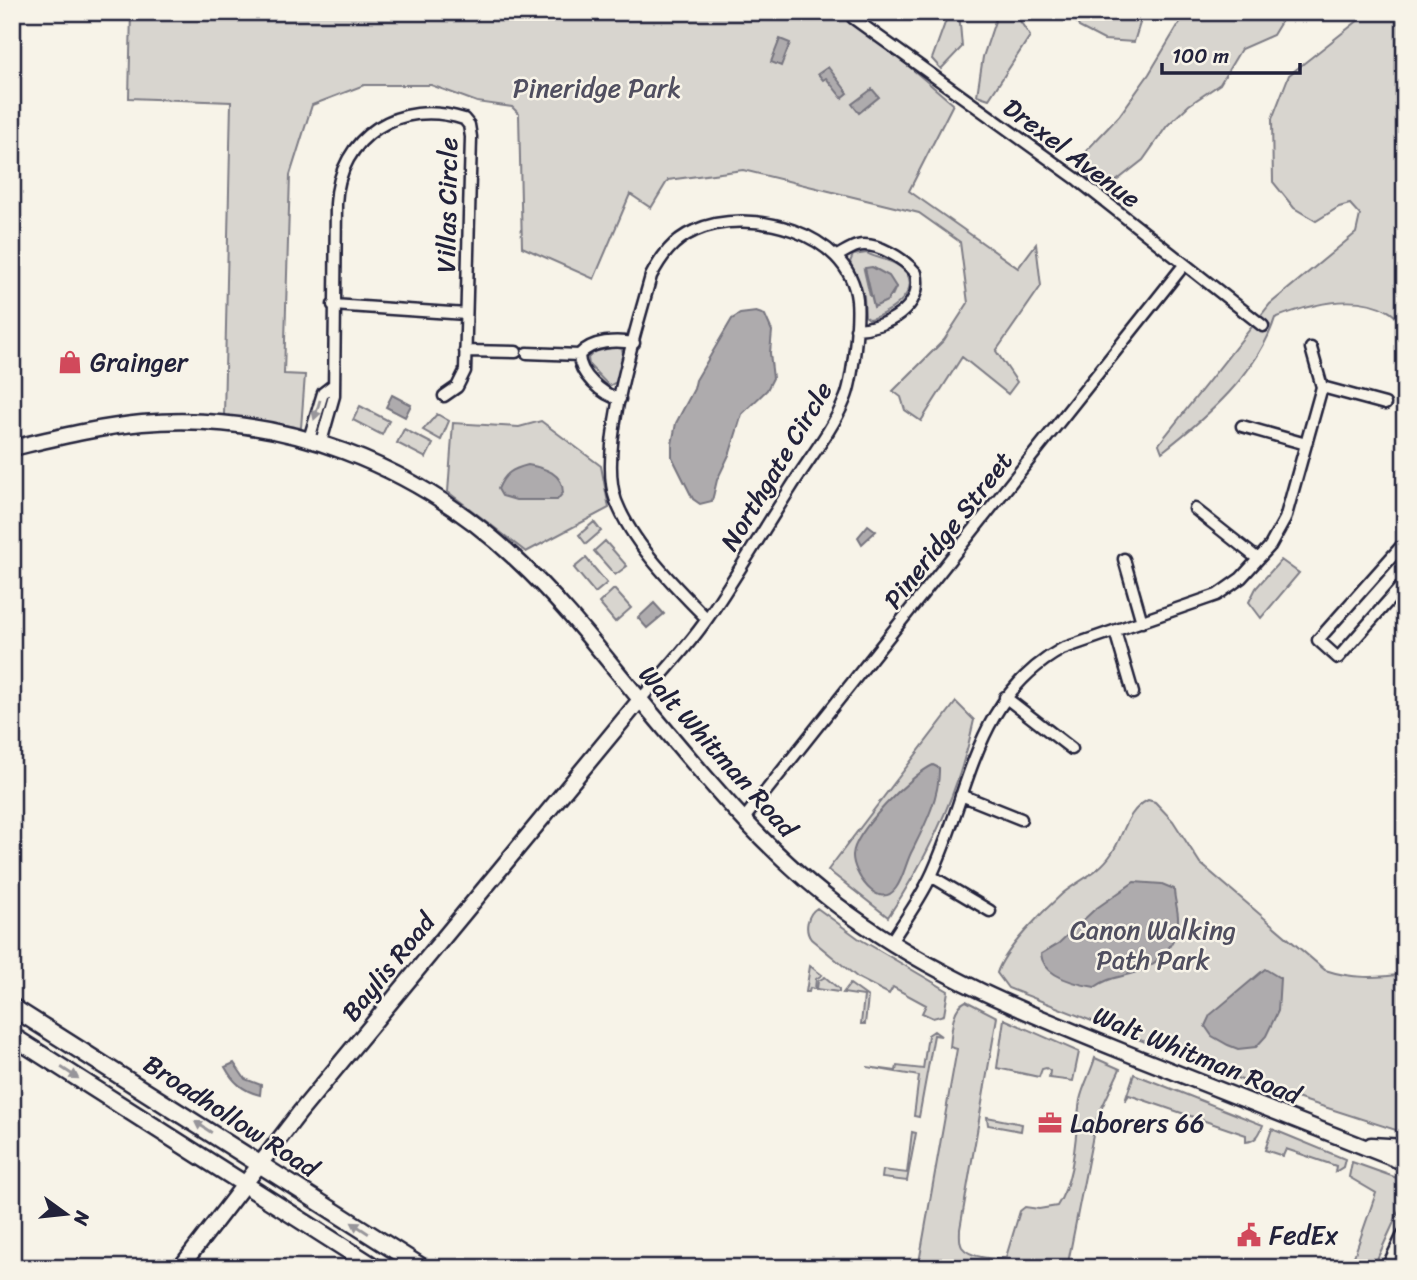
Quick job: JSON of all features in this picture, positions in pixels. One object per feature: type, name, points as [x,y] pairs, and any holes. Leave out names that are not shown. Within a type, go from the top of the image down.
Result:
[{"type":"main road","name":"Walt Whitman Road","points":[[12,448],[100,428],[166,421],[227,424],[315,441],[415,482],[475,522],[520,562],[743,820],[796,872],[848,914],[963,983],[1051,1023],[1405,1163]]},
{"type":"main road","name":"Baylis Road","points":[[180,1268],[261,1163],[639,701]]},
{"type":"main road","name":"Broadhollow Road","points":[[12,1007],[423,1268]]},
{"type":"main road","name":"Broadhollow Road","points":[[12,1037],[376,1268]]},
{"type":"main road","points":[[1354,1144],[1405,1147]]},
{"type":"main road","points":[[1389,1268],[1405,1235]]},
{"type":"street","name":"Drexel Avenue","points":[[853,18],[1078,180],[1263,326]]},
{"type":"street","name":"Villas Circle","points":[[315,441],[333,405],[337,189],[345,163],[353,149],[375,128],[391,121],[419,115],[455,116],[470,125],[465,371],[457,387],[444,396]]},
{"type":"street","name":"Northgate Circle","points":[[639,701],[707,619],[839,411],[850,383],[856,330],[856,292],[837,256],[806,234],[768,225],[708,225],[677,241],[658,263],[634,343],[610,445],[609,465],[615,499],[633,534],[707,619]]},
{"type":"street","points":[[837,256],[857,246],[868,246],[899,258],[916,273],[916,295],[902,313],[884,323],[856,330]]},
{"type":"street","name":"Pineridge Street","points":[[743,820],[1184,265]]},
{"type":"street","points":[[333,305],[466,314]]},
{"type":"street","points":[[527,353],[579,355],[587,347],[600,343],[621,340],[634,343]]},
{"type":"street","points":[[891,942],[931,876],[993,716],[1019,680],[1043,659],[1062,649],[1217,595],[1258,559],[1285,519],[1322,387],[1311,348]]},
{"type":"street","points":[[465,351],[516,352]]},
{"type":"street","points":[[579,355],[582,368],[598,386],[610,397],[620,399]]},
{"type":"street","points":[[1322,387],[1385,404]]},
{"type":"street","points":[[1242,426],[1306,444]]},
{"type":"street","points":[[1195,509],[1258,559]]},
{"type":"street","points":[[1405,542],[1318,640],[1338,658],[1405,582]]},
{"type":"street","points":[[1124,559],[1142,622]]},
{"type":"street","points":[[1115,631],[1133,693]]},
{"type":"street","points":[[1005,697],[1072,749]]},
{"type":"street","points":[[961,795],[1021,819]]},
{"type":"street","points":[[931,876],[990,911]]},
{"type":"green space","name":"Pineridge Park","points":[[131,12],[860,12],[857,22],[953,104],[909,191],[1018,268],[1036,244],[1041,286],[996,351],[1017,382],[1008,394],[962,357],[921,421],[905,410],[901,397],[893,391],[944,340],[968,303],[960,242],[919,213],[743,170],[668,180],[651,208],[630,194],[594,279],[522,247],[519,114],[512,107],[477,102],[431,85],[364,85],[312,105],[290,175],[284,374],[305,375],[301,428],[224,415],[231,102],[129,98]]},
{"type":"green space","points":[[949,12],[959,12],[962,47],[941,69],[932,59]]},
{"type":"green space","points":[[998,12],[1014,12],[1030,36],[989,99],[977,95],[983,57]]},
{"type":"green space","points":[[1073,12],[1128,12],[1140,23],[1134,42],[1104,40],[1079,27]]},
{"type":"green space","points":[[1186,12],[1287,12],[1273,35],[1241,49],[1220,84],[1189,105],[1167,126],[1143,160],[1115,182],[1103,184],[1082,175],[1087,150],[1119,116],[1149,74]]},
{"type":"green space","points":[[1369,12],[1405,12],[1405,326],[1388,311],[1375,305],[1346,301],[1317,305],[1275,318],[1257,357],[1244,375],[1213,409],[1162,452],[1159,444],[1270,304],[1356,233],[1360,215],[1350,204],[1339,207],[1316,221],[1294,208],[1273,182],[1272,119],[1289,75]]},
{"type":"green space","points":[[867,253],[899,266],[907,274],[910,283],[903,299],[886,312],[869,319],[865,316],[864,296],[850,262],[853,255]],"holes":[[[864,270],[896,287],[892,296],[870,296]]]},
{"type":"green space","points":[[615,347],[622,349],[624,357],[618,381],[609,386],[589,365],[588,358],[594,352]]},
{"type":"green space","points":[[360,406],[389,421],[382,435],[353,420]]},
{"type":"green space","points":[[437,414],[449,421],[441,440],[423,430]]},
{"type":"green space","points":[[541,421],[601,466],[609,508],[526,552],[448,492],[453,423],[519,427]]},
{"type":"green space","points":[[404,429],[433,444],[426,458],[397,443]]},
{"type":"green space","points":[[594,522],[601,531],[586,544],[579,535]]},
{"type":"green space","points":[[605,541],[627,566],[615,575],[594,551]]},
{"type":"green space","points":[[586,558],[607,583],[595,593],[574,568]]},
{"type":"green space","points":[[1281,560],[1299,573],[1261,618],[1249,602],[1256,588]]},
{"type":"green space","points":[[614,589],[631,608],[615,622],[599,603]]},
{"type":"green space","points":[[956,702],[974,720],[960,772],[929,847],[888,917],[828,870]]},
{"type":"green space","name":"Canon Walking Path Park","points":[[1148,800],[1155,802],[1173,821],[1200,863],[1325,970],[1365,977],[1405,974],[1405,1133],[1247,1082],[1008,988],[997,973],[1007,953],[1054,901],[1107,860],[1130,817]]},
{"type":"green space","points":[[817,908],[858,938],[948,991],[944,1015],[933,1018],[922,1013],[926,1005],[893,987],[889,994],[858,978],[811,939],[808,922]]},
{"type":"green space","points":[[810,966],[822,975],[816,979],[815,989],[810,988],[809,992],[806,992]]},
{"type":"green space","points":[[825,977],[839,992],[817,989],[818,981]]},
{"type":"green space","points":[[850,984],[868,997],[865,1024],[861,1024],[864,996],[843,993]]},
{"type":"green space","points":[[966,1001],[997,1017],[960,1229],[961,1245],[976,1256],[1006,1257],[1020,1211],[1025,1207],[1039,1209],[1057,1206],[1068,1182],[1080,1100],[1095,1058],[1120,1069],[1096,1120],[1067,1268],[918,1268],[957,1049],[950,1047],[953,1021],[957,1009]]},
{"type":"green space","points":[[1004,1019],[1079,1052],[1073,1081],[1049,1078],[1050,1071],[1046,1068],[1042,1069],[1039,1077],[997,1068]]},
{"type":"green space","points":[[934,1031],[941,1036],[934,1035],[919,1117],[914,1116],[919,1076],[867,1067],[896,1071],[897,1066],[923,1069],[928,1035]]},
{"type":"green space","points":[[1134,1074],[1263,1125],[1262,1128],[1255,1139],[1246,1142],[1246,1135],[1129,1095],[1125,1101]]},
{"type":"green space","points":[[987,1117],[1022,1124],[1021,1131],[988,1125]]},
{"type":"green space","points":[[1272,1129],[1345,1159],[1343,1167],[1335,1172],[1336,1166],[1286,1149],[1283,1156],[1265,1150]]},
{"type":"green space","points":[[912,1132],[916,1133],[907,1181],[882,1178],[883,1170],[907,1173]]},
{"type":"green space","points":[[1352,1162],[1397,1178],[1405,1185],[1405,1198],[1373,1268],[1350,1268],[1376,1193],[1349,1177]]},
{"type":"shaded area","points":[[780,39],[790,43],[781,66],[771,62]]},
{"type":"shaded area","points":[[828,67],[848,93],[842,98],[826,78],[823,80],[818,74]]},
{"type":"shaded area","points":[[872,89],[879,97],[859,113],[852,104]]},
{"type":"shaded area","points":[[872,267],[889,276],[896,287],[887,301],[874,307],[865,268]]},
{"type":"shaded area","points":[[756,312],[765,315],[772,331],[770,353],[773,378],[767,390],[742,414],[730,453],[717,480],[712,501],[700,504],[693,499],[672,457],[676,423],[696,380],[732,319],[740,314]]},
{"type":"shaded area","points":[[392,395],[411,405],[405,417],[386,407]]},
{"type":"shaded area","points":[[528,465],[547,470],[556,476],[563,493],[557,500],[516,500],[502,496],[498,489],[506,475]]},
{"type":"shaded area","points":[[868,525],[876,531],[862,544],[858,537]]},
{"type":"shaded area","points":[[654,603],[664,614],[647,628],[638,618]]},
{"type":"shaded area","points":[[933,765],[939,768],[939,779],[927,820],[896,888],[882,896],[868,887],[857,871],[853,855],[856,845],[873,819],[899,791]]},
{"type":"shaded area","points":[[1134,882],[1162,884],[1174,889],[1177,931],[1163,955],[1139,971],[1108,980],[1095,987],[1054,974],[1043,962],[1041,954],[1059,943],[1094,910]]},
{"type":"shaded area","points":[[1265,969],[1280,978],[1278,1011],[1266,1036],[1256,1047],[1238,1049],[1212,1036],[1205,1026],[1210,1015]]},
{"type":"shaded area","points":[[234,1063],[245,1079],[261,1085],[260,1095],[239,1085],[231,1077],[225,1067]]},
{"type":"place","name":"Grainger","points":[[70,362]]},
{"type":"place","name":"Laborers 66","points":[[1050,1123]]},
{"type":"place","name":"FedEx","points":[[1249,1235]]}]
